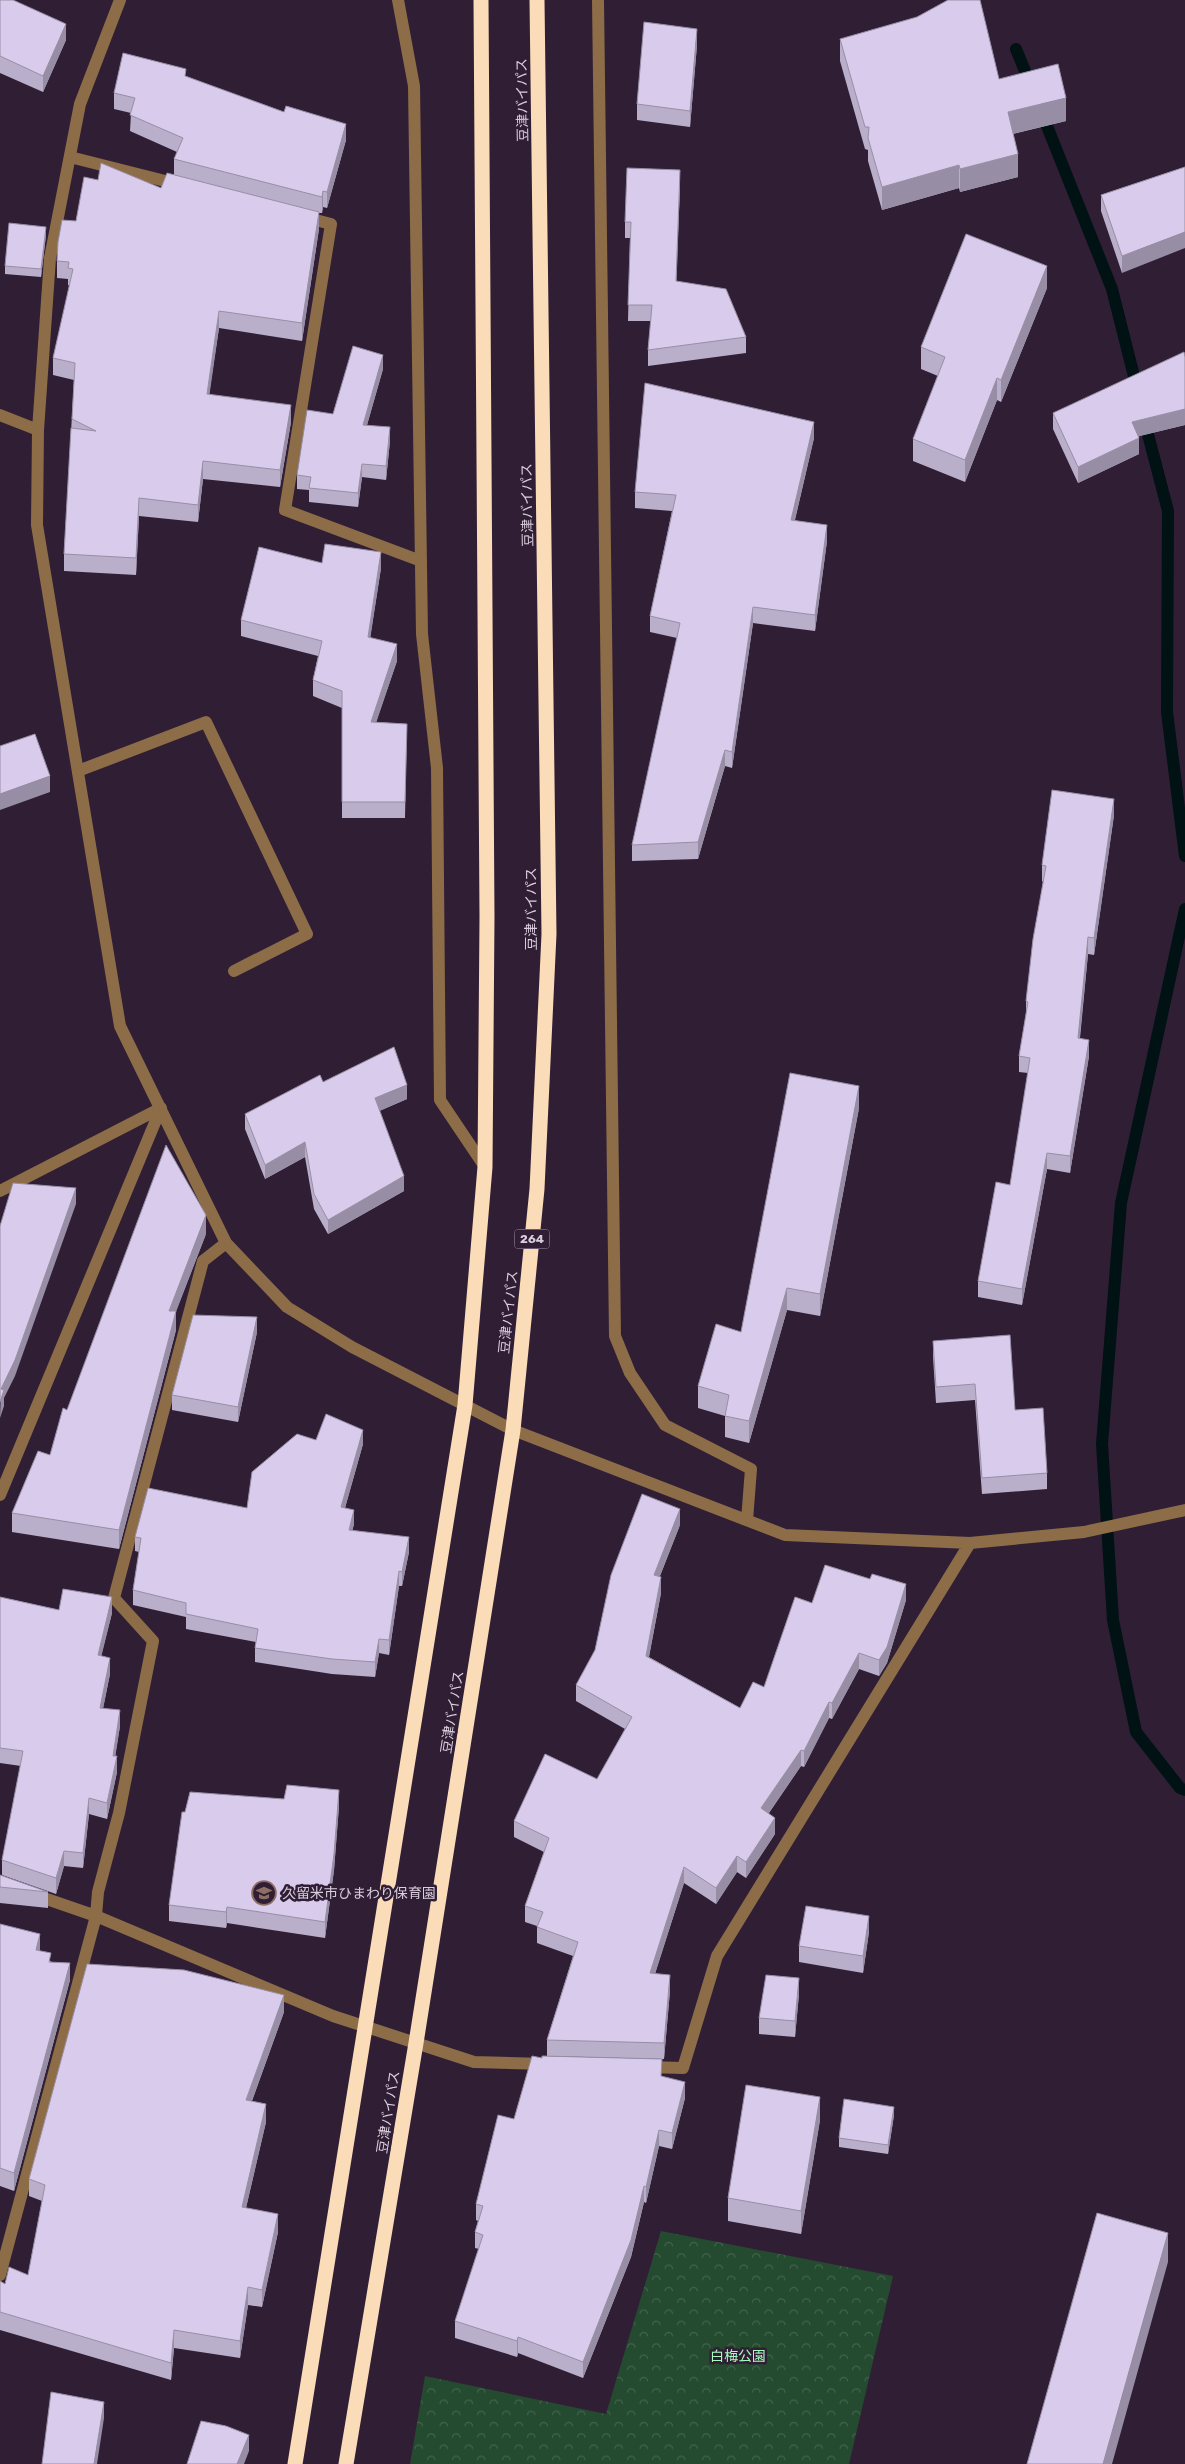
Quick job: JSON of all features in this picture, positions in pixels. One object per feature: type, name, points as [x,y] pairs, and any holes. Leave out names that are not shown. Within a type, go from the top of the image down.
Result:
[{"type":"highway","points":[[295,2464],[465,1405],[486,1166],[481,0]]},
{"type":"highway","name":"豆津バイパス","points":[[346,2464],[416,2043],[513,1430],[537,1189],[549,934],[537,0]]},
{"type":"street","points":[[120,0],[80,104],[50,258],[38,430],[38,524],[120,1026],[226,1243],[287,1307],[352,1347],[513,1430],[785,1535],[970,1543],[1084,1532],[1185,1510]]},
{"type":"street","points":[[398,0],[414,86],[422,634],[437,768],[440,1100],[486,1166]]},
{"type":"street","points":[[598,0],[615,1336],[630,1373],[665,1425],[751,1469],[747,1520]]},
{"type":"street","points":[[70,157],[196,189]]},
{"type":"street","points":[[292,214],[331,224],[285,510],[421,561]]},
{"type":"street","points":[[0,415],[38,430]]},
{"type":"street","points":[[78,771],[206,722],[307,934],[234,971]]},
{"type":"street","points":[[0,1191],[161,1108]]},
{"type":"street","points":[[0,1495],[161,1108]]},
{"type":"street","points":[[0,2275],[96,1916],[98,1892],[119,1813],[153,1641],[114,1598],[204,1260],[226,1243]]},
{"type":"street","points":[[633,2067],[683,2068],[718,1956],[970,1543]]},
{"type":"street","points":[[0,1883],[96,1916],[334,2016],[474,2062],[564,2065]]},
{"type":"green space","name":"白梅公園","points":[[661,2231],[893,2276],[849,2464],[410,2464],[425,2376],[606,2414]]},
{"type":"building","points":[[0,0],[13,0],[66,24],[43,76],[0,56]]},
{"type":"building","points":[[948,0],[980,0],[999,79],[1058,64],[1066,98],[1008,112],[1018,154],[960,169],[959,165],[882,187],[868,138],[869,127],[865,127],[840,39],[917,17]]},
{"type":"building","points":[[644,22],[697,29],[690,111],[637,104]]},
{"type":"building","points":[[123,53],[186,69],[185,76],[284,112],[286,106],[346,124],[327,192],[323,191],[322,197],[174,159],[183,138],[130,115],[135,98],[114,93]]},
{"type":"building","points":[[101,163],[161,188],[167,173],[319,212],[302,323],[219,311],[207,394],[291,405],[280,470],[203,461],[198,505],[139,498],[136,558],[64,554],[71,428],[96,431],[72,419],[75,363],[53,358],[73,269],[68,268],[69,262],[57,261],[58,242],[62,220],[76,221],[84,177],[98,180]]},
{"type":"building","points":[[1185,167],[1185,232],[1122,256],[1101,195]]},
{"type":"building","points":[[627,168],[680,170],[676,281],[726,289],[746,337],[648,350],[652,305],[628,305],[631,222],[625,222]]},
{"type":"building","points":[[9,223],[46,227],[41,269],[5,266]]},
{"type":"building","points":[[966,234],[1047,266],[1001,380],[997,378],[965,460],[913,439],[945,357],[921,347]]},
{"type":"building","points":[[353,346],[383,355],[363,425],[390,427],[386,466],[362,464],[358,493],[309,488],[311,477],[297,475],[307,410],[333,414]]},
{"type":"building","points":[[1184,352],[1185,409],[1132,422],[1139,438],[1078,467],[1053,413]]},
{"type":"building","points":[[645,383],[814,422],[791,520],[827,525],[815,615],[753,607],[732,752],[725,750],[698,842],[632,845],[680,623],[650,616],[676,495],[635,492]]},
{"type":"building","points":[[325,544],[381,552],[368,637],[397,644],[371,722],[407,724],[405,802],[342,802],[342,691],[313,680],[322,641],[241,620],[259,547],[322,563]]},
{"type":"building","points":[[35,734],[50,776],[0,794],[0,746]]},
{"type":"building","points":[[1052,790],[1114,799],[1094,938],[1088,937],[1078,1038],[1089,1040],[1070,1156],[1047,1153],[1022,1289],[978,1281],[996,1182],[1010,1185],[1030,1058],[1019,1056],[1028,1002],[1026,1001],[1033,939],[1046,866],[1042,865]]},
{"type":"building","points":[[394,1047],[407,1085],[375,1098],[404,1176],[328,1220],[314,1194],[305,1142],[265,1165],[245,1114],[320,1075],[323,1082]]},
{"type":"building","points":[[790,1073],[859,1086],[820,1294],[787,1288],[749,1421],[725,1416],[729,1395],[698,1386],[716,1324],[741,1332]]},
{"type":"building","points":[[166,1145],[206,1215],[169,1311],[176,1311],[119,1530],[12,1513],[38,1451],[50,1455],[63,1408],[67,1410]]},
{"type":"building","points":[[13,1183],[76,1188],[15,1360],[1,1389],[4,1390],[0,1402],[0,1226]]},
{"type":"building","points":[[193,1315],[257,1317],[238,1407],[172,1395]]},
{"type":"building","points":[[1010,1335],[1015,1410],[1043,1408],[1047,1473],[982,1478],[975,1384],[936,1387],[933,1341]]},
{"type":"building","points":[[326,1414],[363,1430],[341,1507],[354,1510],[349,1530],[409,1537],[402,1572],[399,1571],[389,1640],[379,1639],[375,1662],[332,1659],[255,1648],[258,1629],[186,1614],[186,1603],[133,1590],[141,1538],[135,1537],[148,1488],[247,1508],[252,1472],[297,1434],[316,1440]]},
{"type":"building","points":[[642,1494],[680,1509],[654,1575],[661,1577],[646,1656],[740,1708],[753,1682],[764,1687],[795,1597],[812,1603],[825,1565],[870,1579],[872,1574],[906,1584],[887,1647],[879,1660],[859,1653],[832,1703],[829,1702],[804,1751],[801,1750],[761,1808],[775,1818],[746,1862],[737,1856],[716,1888],[684,1867],[650,1973],[670,1975],[664,2043],[547,2040],[578,1942],[537,1927],[543,1912],[525,1906],[549,1838],[514,1821],[545,1754],[597,1779],[632,1717],[576,1685],[595,1650],[611,1575]]},
{"type":"building","points":[[63,1589],[112,1597],[98,1655],[110,1658],[100,1708],[120,1710],[113,1756],[117,1756],[107,1803],[89,1798],[83,1853],[64,1851],[56,1878],[2,1860],[23,1751],[0,1748],[0,1597],[59,1610]]},
{"type":"building","points":[[287,1785],[339,1790],[334,1854],[325,1922],[227,1907],[226,1912],[169,1905],[182,1812],[185,1812],[190,1792],[284,1799]]},
{"type":"building","points":[[0,1875],[48,1892],[0,1887]]},
{"type":"building","points":[[806,1906],[869,1916],[863,1956],[799,1946]]},
{"type":"building","points":[[0,1924],[40,1934],[36,1950],[51,1953],[49,1962],[70,1963],[14,2173],[0,2168]]},
{"type":"building","points":[[87,1964],[184,1970],[284,1995],[246,2100],[266,2104],[242,2207],[278,2214],[262,2290],[248,2287],[240,2341],[174,2330],[171,2363],[0,2312],[0,2281],[5,2284],[9,2267],[28,2275],[45,2185],[29,2179]]},
{"type":"building","points":[[766,1975],[799,1978],[795,2021],[759,2018]]},
{"type":"building","points":[[532,2056],[542,2058],[542,2056],[662,2059],[661,2076],[685,2082],[672,2133],[659,2130],[631,2240],[583,2362],[518,2337],[517,2341],[455,2321],[483,2235],[475,2232],[483,2206],[476,2204],[498,2115],[514,2119]]},
{"type":"building","points":[[746,2085],[820,2097],[801,2211],[728,2198]]},
{"type":"building","points":[[844,2099],[894,2107],[888,2145],[839,2138]]},
{"type":"building","points":[[1097,2213],[1168,2233],[1103,2464],[1027,2464]]},
{"type":"building","points":[[51,2392],[104,2402],[94,2464],[42,2464]]},
{"type":"building","points":[[201,2421],[226,2426],[249,2435],[237,2464],[187,2464]]},
{"type":"waterway","points":[[1016,49],[1032,88]]},
{"type":"waterway","points":[[1041,111],[1112,289],[1138,392]]},
{"type":"waterway","points":[[1144,419],[1168,511],[1167,712],[1185,856]]},
{"type":"waterway","points":[[1185,909],[1121,1203],[1102,1444],[1113,1620],[1136,1732],[1180,1788],[1185,1790]]},
{"type":"place","name":"久留米市ひまわり保育園","points":[[264,1893]]}]
